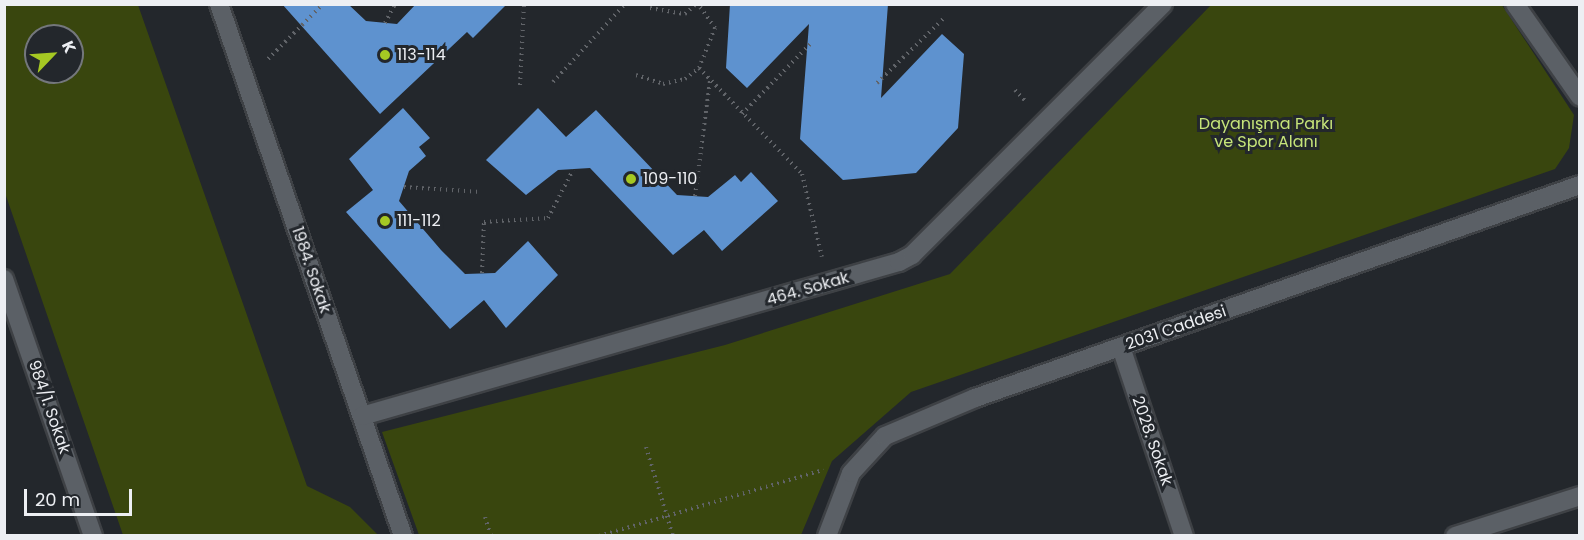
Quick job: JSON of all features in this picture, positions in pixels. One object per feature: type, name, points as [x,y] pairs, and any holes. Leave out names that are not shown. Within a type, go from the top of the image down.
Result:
[{"type":"street","name":"1984. Sokak","points":[[219,4],[403,536]]},
{"type":"street","name":"464. Sokak","points":[[362,416],[829,283],[912,255],[1163,4]]},
{"type":"street","points":[[1515,4],[1580,97]]},
{"type":"street","name":"2031 Caddesi","points":[[827,536],[851,473],[885,436],[934,415],[1121,347],[1580,185]]},
{"type":"street","name":"984/1. Sokak","points":[[4,279],[93,536]]},
{"type":"street","name":"2028. Sokak","points":[[1121,347],[1184,536]]},
{"type":"street","points":[[1455,536],[1580,496]]},
{"type":"path","points":[[260,68],[322,4]]},
{"type":"path","points":[[385,23],[395,4]]},
{"type":"path","points":[[553,82],[625,4]]},
{"type":"path","points":[[636,75],[663,84],[686,79],[699,68],[715,28],[697,4],[685,14],[650,8]]},
{"type":"path","points":[[520,85],[524,5]]},
{"type":"path","points":[[877,82],[945,17]]},
{"type":"path","points":[[742,114],[810,44]]},
{"type":"path","points":[[699,68],[802,174],[829,283]]},
{"type":"path","points":[[695,196],[710,80]]},
{"type":"path","points":[[482,273],[484,222],[548,219],[573,170]]},
{"type":"path","points":[[404,187],[481,192]]},
{"type":"path","points":[[646,447],[673,536]]},
{"type":"path","points":[[599,536],[867,457]]},
{"type":"path","points":[[485,517],[491,536]]},
{"type":"green space","points":[[4,5],[138,5],[307,486],[350,507],[378,535],[123,535],[5,193]]},
{"type":"green space","name":"Dayanışma Parkı ve Spor Alanı","points":[[1211,5],[1502,5],[1574,115],[1569,148],[1555,169],[911,392],[832,461],[801,535],[419,535],[382,432],[725,345],[950,274]]},
{"type":"building","name":"113-114","points":[[282,4],[348,4],[366,21],[397,24],[416,4],[507,4],[473,38],[467,32],[380,114]]},
{"type":"building","points":[[730,4],[888,4],[881,98],[942,34],[964,54],[958,128],[916,173],[843,180],[800,139],[809,24],[747,88],[726,68]]},
{"type":"building","name":"111-112","points":[[403,108],[430,138],[419,147],[426,156],[409,171],[399,201],[441,250],[465,274],[495,273],[528,241],[558,275],[506,328],[484,300],[450,329],[346,212],[373,190],[349,159]]},
{"type":"building","name":"109-110","points":[[538,108],[566,137],[596,110],[677,195],[708,197],[735,175],[741,182],[751,172],[778,201],[722,251],[704,230],[673,255],[590,168],[558,170],[526,195],[486,160]]},
{"type":"place","name":"113-114","points":[[385,55]]},
{"type":"place","name":"109-110","points":[[631,179]]},
{"type":"place","name":"111-112","points":[[385,221]]}]
